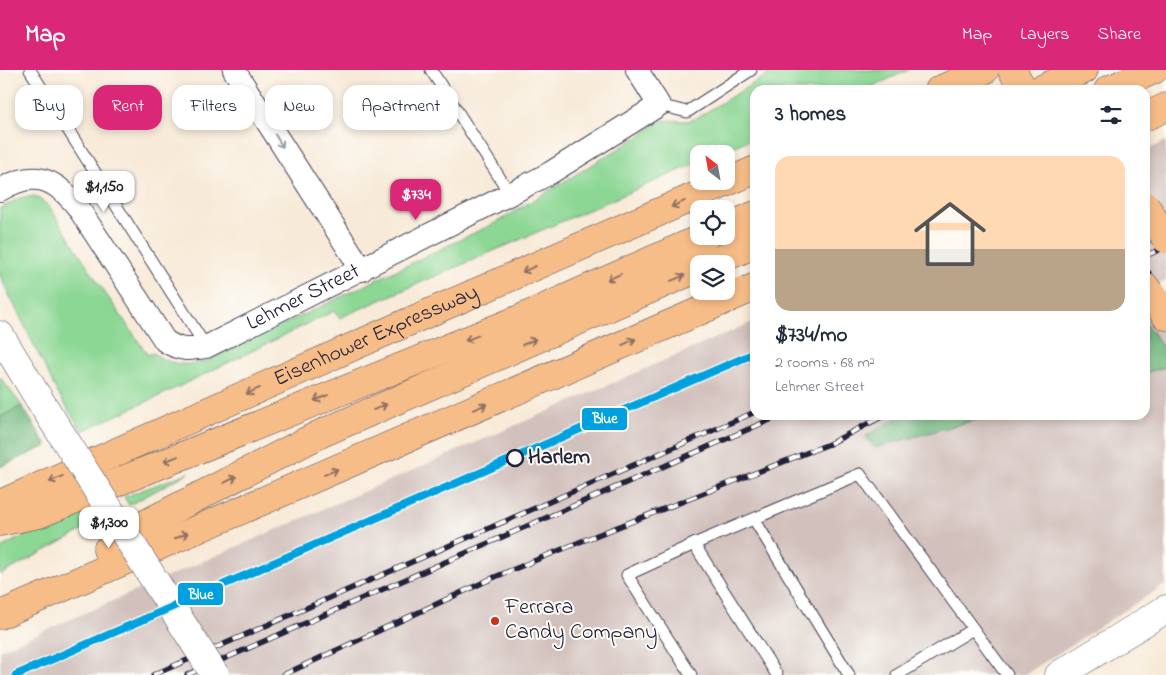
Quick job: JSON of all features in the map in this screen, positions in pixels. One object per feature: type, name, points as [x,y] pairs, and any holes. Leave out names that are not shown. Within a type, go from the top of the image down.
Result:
[{"type":"main road","points":[[950,85],[985,70]]},
{"type":"main road","points":[[1120,85],[1154,70]]},
{"type":"main road","points":[[1024,84],[1072,77]]},
{"type":"main road","points":[[1150,114],[1166,107]]},
{"type":"main road","name":"Eisenhower Expressway","points":[[0,504],[750,172]]},
{"type":"main road","points":[[1150,213],[1166,239]]},
{"type":"main road","points":[[735,224],[750,217]]},
{"type":"main road","points":[[0,522],[39,514],[517,320],[690,243]]},
{"type":"main road","points":[[730,255],[750,246]]},
{"type":"main road","points":[[40,597],[147,523],[320,434],[690,272]]},
{"type":"main road","points":[[0,615],[750,289]]},
{"type":"main road","points":[[1150,294],[1166,316]]},
{"type":"street","points":[[234,70],[362,270]]},
{"type":"street","points":[[637,70],[659,105]]},
{"type":"street","name":"Lehmer Street","points":[[0,190],[13,182],[26,178],[40,178],[66,192],[165,341],[177,348],[189,350],[206,347],[510,194],[550,173],[659,105]]},
{"type":"street","points":[[0,335],[215,675]]},
{"type":"street","points":[[1059,675],[1166,609]]},
{"type":"lane","points":[[30,70],[206,347]]},
{"type":"lane","points":[[431,70],[510,194]]},
{"type":"lane","points":[[659,105],[687,112],[751,70]]},
{"type":"lane","points":[[691,675],[627,575],[694,544],[860,474],[1007,675]]},
{"type":"lane","points":[[754,518],[849,675]]},
{"type":"lane","points":[[694,544],[777,675]]},
{"type":"lane","points":[[898,675],[973,629]]},
{"type":"shaded area","points":[[1166,141],[1166,281],[1150,288],[1150,149]]},
{"type":"shaded area","points":[[1150,315],[1166,338],[1166,584],[1024,675],[0,675],[0,650],[750,323],[750,420],[1150,420]]},
{"type":"green space","points":[[775,70],[909,70],[875,85],[751,85]]},
{"type":"green space","points":[[750,85],[750,139],[735,146],[690,145],[690,166],[339,318],[334,311],[168,392],[82,431],[57,392],[0,276],[0,209],[19,198],[35,196],[49,206],[97,281],[148,355],[153,353],[165,360],[178,364],[205,362],[497,222],[643,134],[662,120],[687,121],[695,119]]},
{"type":"green space","points":[[1150,329],[1166,352],[1166,367],[1150,372]]},
{"type":"green space","points":[[0,377],[22,406],[0,417]]},
{"type":"green space","points":[[22,406],[47,446],[0,467],[0,417]]},
{"type":"green space","points":[[894,420],[975,420],[874,448],[866,436]]},
{"type":"green space","points":[[190,472],[129,505],[124,497]]},
{"type":"green space","points":[[89,511],[96,523],[0,575],[0,548],[22,537]]},
{"type":"railway","points":[[1150,240],[1166,232]]},
{"type":"railway","points":[[1150,254],[1166,247]]},
{"type":"railway","points":[[153,675],[750,414]]},
{"type":"railway","points":[[187,675],[770,420]]},
{"type":"railway","points":[[283,675],[495,577],[829,444],[875,420]]},
{"type":"transit line","name":"Blue","points":[[16,675],[750,355]]},
{"type":"place","name":"Harlem","points":[[515,458]]},
{"type":"place","name":"Ferrara Candy Company","points":[[495,621]]}]
